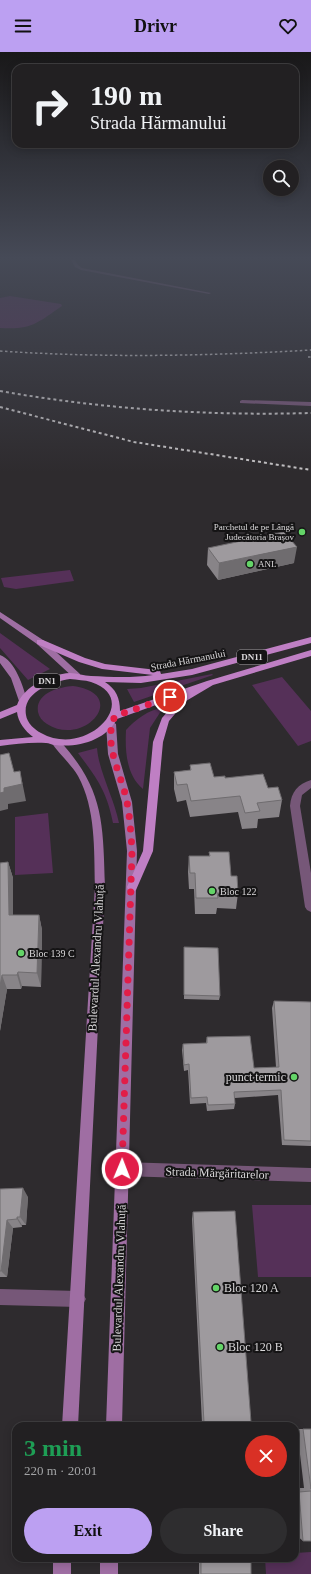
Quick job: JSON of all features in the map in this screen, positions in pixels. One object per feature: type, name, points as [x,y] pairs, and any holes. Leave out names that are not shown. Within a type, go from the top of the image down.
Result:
[{"type":"main road","name":"DN1","points":[[0,614],[40,642],[77,676]]},
{"type":"main road","name":"Strada Hărmanului","points":[[90,678],[141,680],[173,675],[220,666],[311,640]]},
{"type":"main road","points":[[40,642],[82,660],[105,667],[173,675]]},
{"type":"main road","name":"DN11","points":[[113,720],[210,683],[311,653]]},
{"type":"main road","name":"DN1","points":[[0,658],[13,671],[19,682],[22,704],[21,716],[25,724],[32,732],[52,741],[77,742],[88,739],[101,732],[113,720],[118,707],[116,698],[106,686],[90,678],[77,676],[60,677],[42,683],[28,694],[22,704]]},
{"type":"main road","points":[[132,887],[148,851],[158,742],[165,720],[183,699],[210,683]]},
{"type":"main road","points":[[0,716],[22,704]]},
{"type":"main road","name":"Bulevardul Alexandru Vlahuță","points":[[113,720],[113,754],[127,802],[132,851],[114,1422]]},
{"type":"main road","points":[[0,743],[21,740],[52,741]]},
{"type":"main road","name":"Bulevardul Alexandru Vlahuță","points":[[52,741],[69,754],[91,794],[98,824],[100,886],[70,1422]]},
{"type":"main road","points":[[62,1562],[62,1574]]},
{"type":"main road","points":[[109,1562],[109,1574]]},
{"type":"street","points":[[242,402],[311,404]]},
{"type":"street","points":[[311,784],[303,787],[298,792],[294,806],[311,907]]},
{"type":"street","name":"Strada Mărgăritarelor","points":[[122,1169],[311,1175]]},
{"type":"street","points":[[0,1297],[78,1299]]},
{"type":"shaded area","points":[[70,570],[74,581],[16,589],[4,587],[1,578]]},
{"type":"shaded area","points":[[0,633],[50,669],[28,680],[0,648]]},
{"type":"shaded area","points":[[213,675],[134,702],[127,689],[141,688]]},
{"type":"shaded area","points":[[282,677],[311,711],[311,741],[298,746],[252,685]]},
{"type":"shaded area","points":[[73,686],[90,691],[99,699],[100,708],[96,717],[87,725],[75,729],[61,730],[45,723],[38,712],[40,700],[49,692]]},
{"type":"shaded area","points":[[163,708],[150,728],[143,789],[133,777],[130,769],[126,754],[126,730],[134,722],[153,710]]},
{"type":"shaded area","points":[[97,748],[98,757],[119,823],[113,823],[108,802],[100,786],[91,770],[78,753]]},
{"type":"shaded area","points":[[48,813],[53,873],[15,875],[15,817]]},
{"type":"shaded area","points":[[252,1205],[311,1205],[311,1277],[258,1277]]},
{"type":"shaded area","points":[[311,1552],[311,1574],[266,1574],[265,1562],[299,1562],[299,1553]]},
{"type":"building","points":[[284,532],[297,547],[219,563],[208,548]]},
{"type":"building","points":[[9,753],[14,772],[20,771],[22,784],[4,788],[4,792],[0,793],[0,755]]},
{"type":"building","points":[[210,763],[214,777],[225,776],[225,778],[263,774],[268,788],[278,787],[282,800],[257,803],[260,811],[245,813],[240,796],[191,801],[187,784],[177,785],[174,772],[191,770],[190,765]]},
{"type":"building","points":[[209,852],[229,852],[231,876],[237,876],[238,893],[217,893],[218,898],[196,898],[195,873],[190,873],[189,856],[210,856]]},
{"type":"building","name":"Bloc 139 C","points":[[8,862],[9,915],[39,915],[37,973],[18,972],[17,975],[2,975],[0,986],[0,863]]},
{"type":"building","points":[[184,947],[218,948],[220,996],[184,995]]},
{"type":"building","points":[[274,1001],[311,1002],[311,1141],[284,1140],[281,1090],[234,1092],[235,1104],[208,1105],[207,1097],[191,1098],[189,1064],[184,1065],[183,1044],[207,1043],[207,1037],[250,1036],[254,1068],[279,1067]]},
{"type":"building","points":[[23,1188],[20,1217],[17,1217],[17,1219],[7,1220],[0,1271],[0,1189]]},
{"type":"building","points":[[235,1211],[251,1422],[204,1422],[193,1212]]},
{"type":"building","points":[[303,1429],[311,1429],[311,1489]]},
{"type":"building","points":[[311,1491],[311,1541],[303,1541],[299,1492]]},
{"type":"building","points":[[201,1562],[251,1562],[251,1574],[201,1574]]},
{"type":"railway","points":[[0,351],[78,355],[156,355],[233,354],[311,350]]},
{"type":"railway","points":[[0,391],[116,407],[155,410],[272,414],[311,413]]},
{"type":"railway","points":[[0,407],[134,442],[311,470]]},
{"type":"place","name":"Parchetul de pe Lângă Judecătoria Brașov","points":[[302,532]]},
{"type":"place","name":"ANL","points":[[250,564]]},
{"type":"place","name":"Bloc 122","points":[[212,891]]},
{"type":"place","name":"Bloc 139 C","points":[[21,953]]},
{"type":"place","name":"punct termic","points":[[294,1077]]},
{"type":"place","name":"Bloc 120 A","points":[[216,1288]]},
{"type":"place","name":"Bloc 120 B","points":[[220,1347]]},
{"type":"route","points":[[122,1169],[132,851],[127,802],[113,754],[111,724],[115,716],[170,697]]}]
